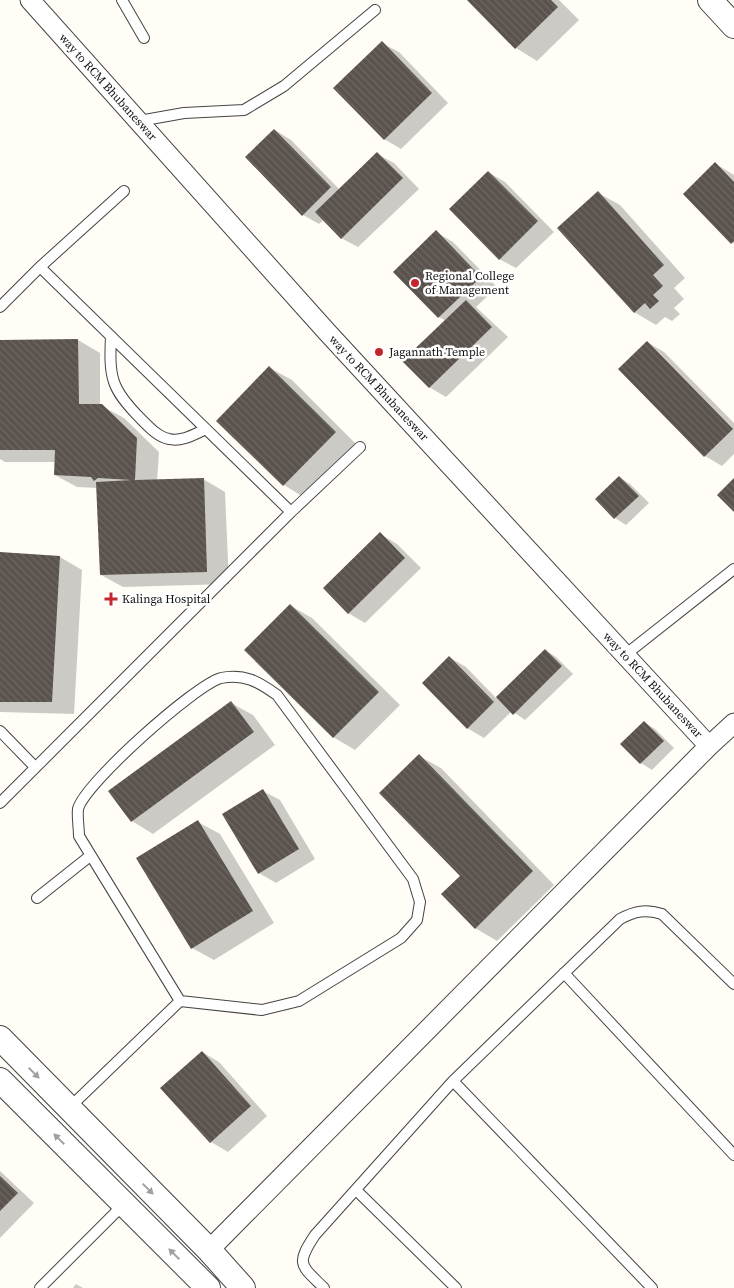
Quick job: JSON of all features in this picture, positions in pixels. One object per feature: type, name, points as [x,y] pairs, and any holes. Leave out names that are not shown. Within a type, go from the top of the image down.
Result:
[{"type":"street","name":"way to RCM Bhubaneswar","points":[[30,0],[327,332],[709,746],[734,723]]},
{"type":"street","points":[[710,0],[734,26]]},
{"type":"street","points":[[209,1250],[709,746]]},
{"type":"street","points":[[0,1038],[209,1250],[242,1288]]},
{"type":"street","points":[[0,1080],[208,1288]]},
{"type":"lane","points":[[122,0],[144,38]]},
{"type":"lane","points":[[138,121],[184,113],[244,110],[284,86],[375,10]]},
{"type":"lane","points":[[0,307],[40,267],[124,192]]},
{"type":"lane","points":[[40,267],[291,512]]},
{"type":"lane","points":[[111,336],[110,360],[114,382],[122,400],[154,432],[169,439],[185,438],[206,429]]},
{"type":"lane","points":[[0,803],[291,512],[360,447]]},
{"type":"lane","points":[[625,655],[734,569]]},
{"type":"lane","points":[[238,676],[258,680],[277,695],[413,879],[420,902],[417,920],[401,938],[299,1001],[262,1010],[180,1001],[79,836],[78,809],[88,792],[160,718],[219,679],[238,676]]},
{"type":"lane","points":[[0,731],[35,767]]},
{"type":"lane","points":[[37,898],[90,856]]},
{"type":"lane","points":[[324,1288],[306,1270],[302,1261],[303,1252],[315,1235],[453,1081],[620,919],[635,911],[649,910],[662,914],[734,984]]},
{"type":"lane","points":[[564,973],[734,1155]]},
{"type":"lane","points":[[69,1108],[180,1001]]},
{"type":"lane","points":[[453,1081],[652,1288]]},
{"type":"lane","points":[[356,1190],[456,1288]]},
{"type":"lane","points":[[40,1288],[124,1204]]},
{"type":"building","points":[[467,0],[551,0],[558,7],[515,49]]},
{"type":"building","points":[[382,41],[432,93],[384,140],[333,88]]},
{"type":"building","points":[[274,129],[331,187],[302,216],[245,157]]},
{"type":"building","points":[[377,152],[403,178],[341,239],[315,212]]},
{"type":"building","points":[[715,162],[734,182],[734,241],[731,244],[683,194]]},
{"type":"building","points":[[488,171],[538,221],[499,260],[449,209]]},
{"type":"building","points":[[598,191],[664,265],[653,275],[663,286],[653,295],[659,301],[650,309],[645,303],[634,313],[557,228]]},
{"type":"building","points":[[436,230],[481,277],[438,318],[393,272]]},
{"type":"building","points":[[466,300],[492,327],[429,388],[402,361]]},
{"type":"building","points":[[78,339],[79,404],[102,404],[137,438],[135,480],[204,478],[207,572],[100,575],[96,482],[132,480],[98,478],[94,481],[91,477],[54,475],[55,450],[0,450],[0,340]]},
{"type":"building","points":[[647,341],[733,429],[704,457],[618,369]]},
{"type":"building","points":[[269,366],[336,432],[283,486],[216,421]]},
{"type":"building","points":[[619,476],[639,496],[614,519],[595,499]]},
{"type":"building","points":[[734,478],[734,512],[717,495]]},
{"type":"building","points":[[380,532],[405,558],[348,614],[323,588]]},
{"type":"building","points":[[0,552],[60,556],[52,702],[0,702]]},
{"type":"building","points":[[290,604],[379,692],[333,738],[244,650]]},
{"type":"building","points":[[545,649],[562,666],[513,715],[496,697]]},
{"type":"building","points":[[449,656],[494,702],[467,729],[422,683]]},
{"type":"building","points":[[231,701],[254,732],[131,822],[108,791]]},
{"type":"building","points":[[644,721],[664,741],[640,764],[620,744]]},
{"type":"building","points":[[419,754],[533,871],[475,929],[441,894],[460,876],[379,793]]},
{"type":"building","points":[[263,789],[299,849],[258,874],[222,814]]},
{"type":"building","points":[[198,820],[253,911],[191,949],[136,858]]},
{"type":"building","points":[[202,1051],[251,1106],[210,1143],[160,1088]]},
{"type":"building","points":[[0,1176],[18,1193],[0,1211]]},
{"type":"place","name":"Regional College of Management","points":[[415,283]]},
{"type":"place","name":"Jagannath Temple","points":[[379,352]]},
{"type":"place","name":"Kalinga Hospital","points":[[111,599]]}]
